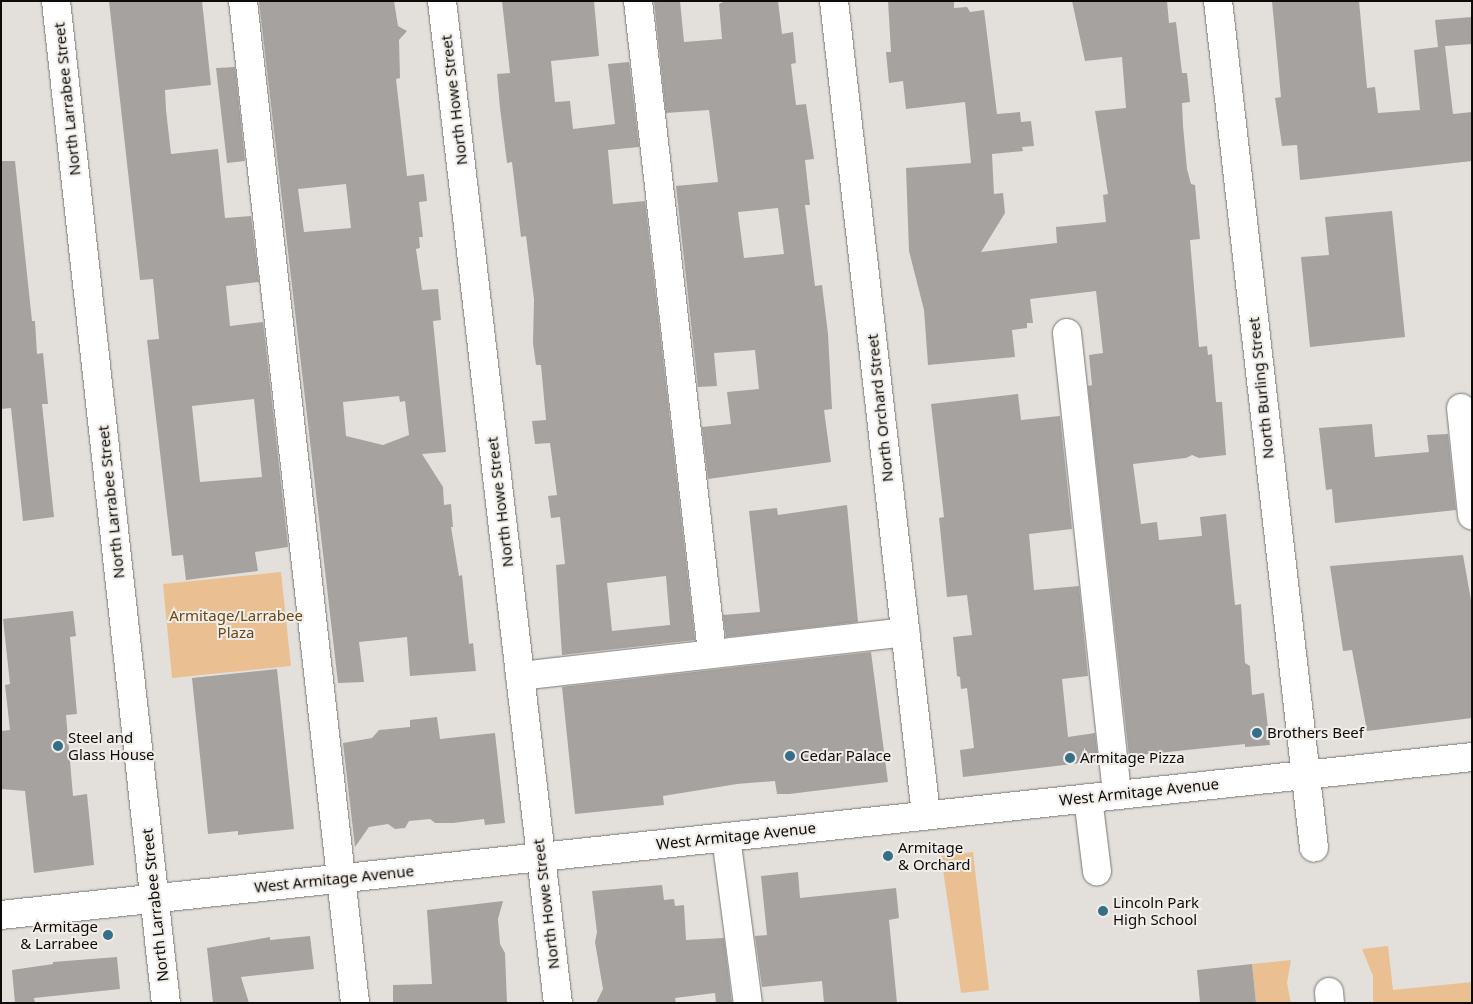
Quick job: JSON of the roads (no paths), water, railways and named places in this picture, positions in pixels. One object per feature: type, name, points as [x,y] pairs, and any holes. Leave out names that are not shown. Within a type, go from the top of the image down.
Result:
[{"type":"street","name":"North Larrabee Street","points":[[56,1],[166,1003]]},
{"type":"street","points":[[243,1],[355,1003]]},
{"type":"street","name":"North Howe Street","points":[[442,1],[558,1003]]},
{"type":"street","points":[[638,1],[712,653]]},
{"type":"street","name":"North Orchard Street","points":[[834,1],[926,816]]},
{"type":"street","name":"North Burling Street","points":[[1218,1],[1314,848]]},
{"type":"street","points":[[1067,333],[1117,795]]},
{"type":"street","points":[[1461,408],[1472,515]]},
{"type":"street","points":[[520,676],[905,632]]},
{"type":"street","name":"West Armitage Avenue","points":[[1,915],[1472,757]]},
{"type":"street","points":[[1088,798],[1097,872]]},
{"type":"street","points":[[726,837],[748,1003]]},
{"type":"place","name":"Brothers Beef","points":[[1257,733]]},
{"type":"place","name":"Steel and Glass House","points":[[58,746]]},
{"type":"place","name":"Cedar Palace","points":[[790,756]]},
{"type":"place","name":"Armitage Pizza","points":[[1070,758]]},
{"type":"place","name":"Armitage & Orchard","points":[[888,856]]},
{"type":"place","name":"Lincoln Park High School","points":[[1103,911]]},
{"type":"place","name":"Armitage & Larrabee","points":[[108,935]]},
{"type":"park label","name":"Armitage/Larrabee Plaza","points":[[236,624]]}]
